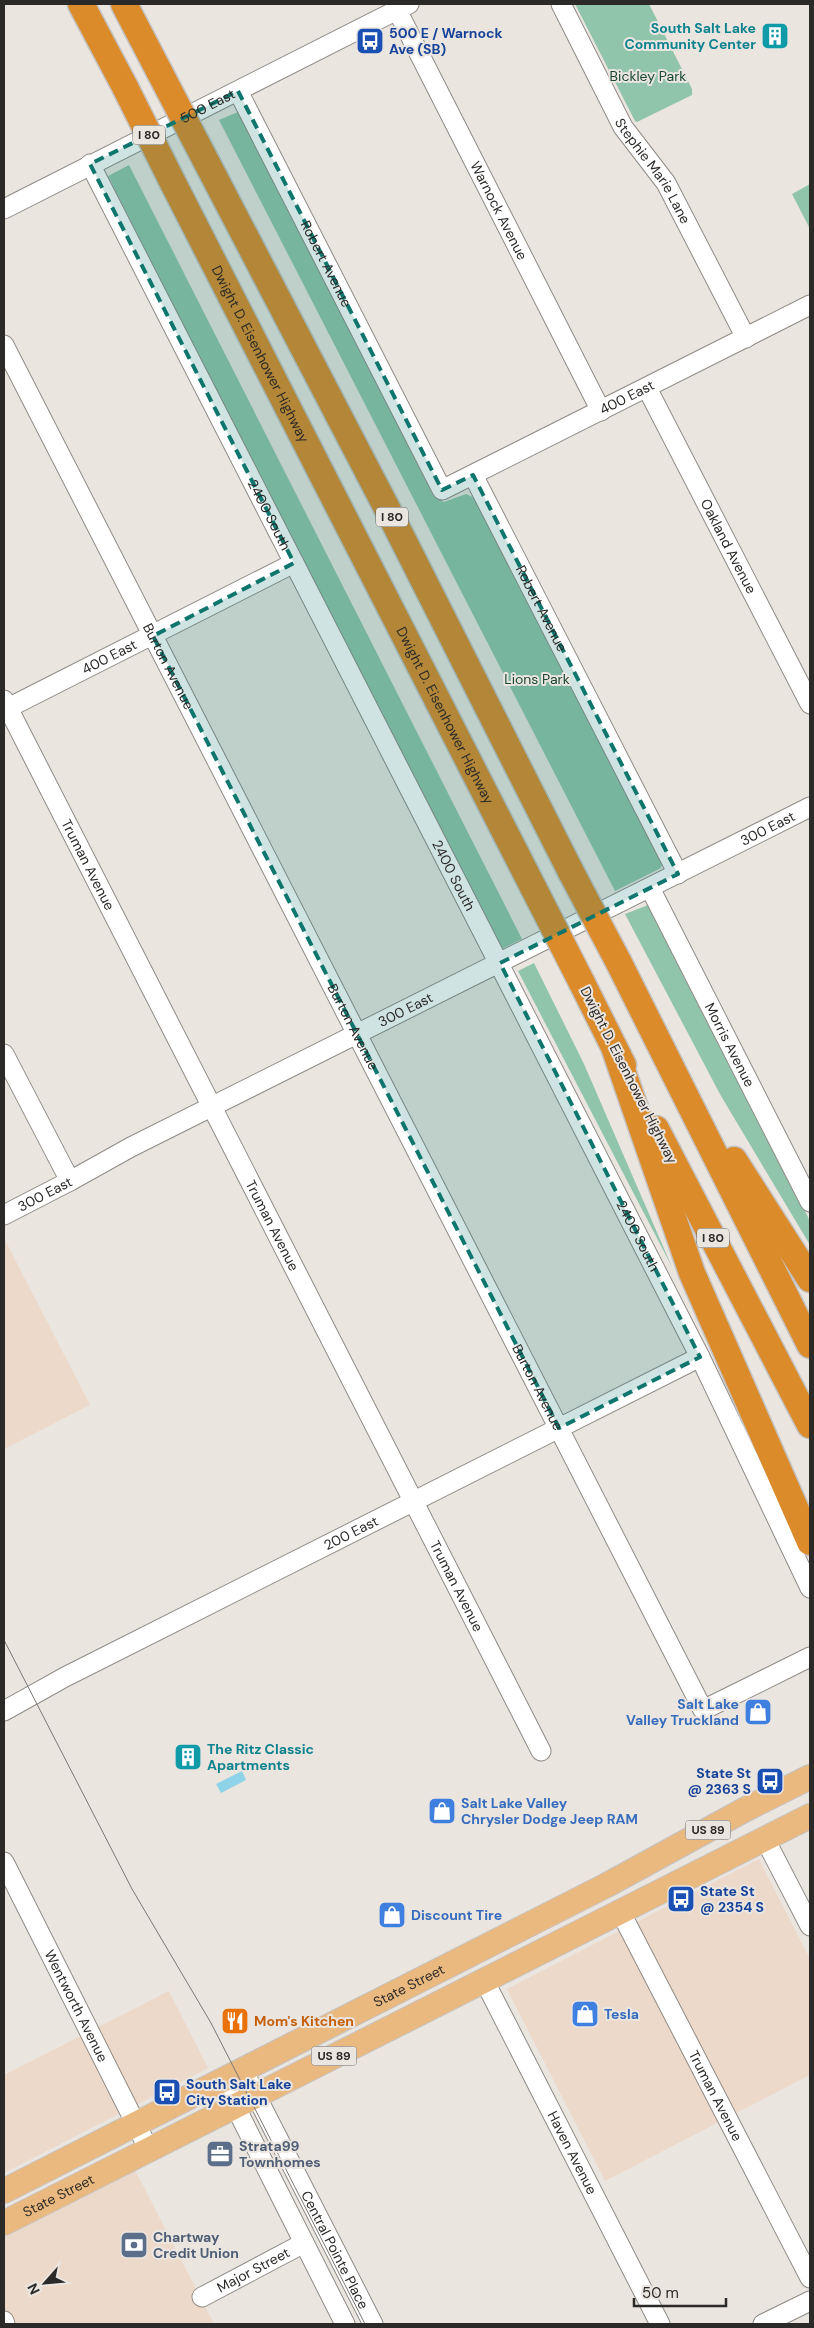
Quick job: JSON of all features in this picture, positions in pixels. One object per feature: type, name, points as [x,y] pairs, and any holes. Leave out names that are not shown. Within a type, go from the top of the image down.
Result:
[{"type":"highway","points":[[72,4],[105,47]]},
{"type":"highway","name":"Dwight D. Eisenhower Highway","points":[[81,4],[105,47],[615,1050],[810,1425]]},
{"type":"highway","name":"I 80","points":[[128,9],[392,518],[619,963],[810,1345]]},
{"type":"highway","points":[[656,1037],[810,1280]]},
{"type":"highway","points":[[615,1050],[692,1273],[810,1542]]},
{"type":"main road","name":"State Street","points":[[4,2191],[607,1885],[810,1777]]},
{"type":"main road","name":"State Street","points":[[4,2223],[810,1816]]},
{"type":"main road","points":[[620,1911],[624,1892],[677,1863],[682,1844]]},
{"type":"main road","points":[[566,1938],[566,1926],[600,1907],[607,1885]]},
{"type":"main road","points":[[4,2208],[26,2196],[37,2186],[40,2172]]},
{"type":"street","name":"Stephie Marie Lane","points":[[561,4],[623,127],[666,182],[746,338]]},
{"type":"street","name":"500 East","points":[[4,209],[403,7]]},
{"type":"street","name":"Warnock Avenue","points":[[403,7],[601,411]]},
{"type":"street","name":"Robert Avenue","points":[[238,90],[442,490]]},
{"type":"street","name":"2400 South","points":[[90,164],[700,1357],[810,1588]]},
{"type":"street","name":"400 East","points":[[442,490],[810,305]]},
{"type":"street","name":"Burton Avenue","points":[[4,345],[703,1710],[810,1657]]},
{"type":"street","name":"Oakland Avenue","points":[[647,388],[810,704]]},
{"type":"street","name":"Robert Avenue","points":[[473,475],[678,874]]},
{"type":"street","name":"400 East","points":[[5,706],[153,636],[294,563]]},
{"type":"street","name":"Truman Avenue","points":[[5,706],[541,1751]]},
{"type":"street","name":"300 East","points":[[4,1214],[70,1181],[131,1147],[810,808]]},
{"type":"street","name":"Morris Avenue","points":[[650,888],[810,1202]]},
{"type":"street","points":[[4,1054],[70,1181]]},
{"type":"street","name":"200 East","points":[[4,1711],[65,1678],[700,1357]]},
{"type":"street","points":[[765,1839],[810,1926]]},
{"type":"street","name":"Wentworth Avenue","points":[[4,1862],[150,2150]]},
{"type":"street","name":"Truman Avenue","points":[[620,1911],[810,2278]]},
{"type":"street","name":"Haven Avenue","points":[[484,1980],[660,2324]]},
{"type":"street","name":"Central Pointe Place","points":[[243,2070],[246,2101],[304,2243],[346,2324]]},
{"type":"street","name":"Central Pointe Place","points":[[222,2080],[246,2101],[373,2324]]},
{"type":"street","name":"Major Street","points":[[202,2297],[304,2243]]},
{"type":"street","points":[[763,2324],[810,2301]]},
{"type":"highlighted area","points":[[238,91],[442,490],[473,475],[678,874],[500,963],[700,1357],[559,1428],[153,636],[294,563],[90,164]]},
{"type":"shaded area","points":[[4,1238],[90,1405],[4,1449]]},
{"type":"shaded area","points":[[759,1859],[810,1959],[810,2075],[605,2181],[507,1989]]},
{"type":"shaded area","points":[[169,1991],[208,2068],[4,2173],[4,2075]]},
{"type":"shaded area","points":[[134,2168],[214,2324],[4,2324],[4,2237]]},
{"type":"green space","name":"Bickley Park","points":[[575,4],[649,4],[692,89],[692,95],[637,122],[635,121]]},
{"type":"green space","name":"Lions Park","points":[[238,112],[433,495],[444,502],[466,494],[475,498],[662,864],[661,868],[615,891],[219,120]]},
{"type":"green space","points":[[129,165],[522,939],[500,950],[108,176]]},
{"type":"green space","points":[[810,184],[810,229],[792,194]]},
{"type":"green space","points":[[648,905],[810,1221],[810,1245],[721,1096],[625,914]]},
{"type":"green space","points":[[534,963],[584,1064],[672,1267],[518,971]]},
{"type":"water","points":[[242,1771],[246,1780],[221,1793],[216,1784]]},
{"type":"tram line","points":[[4,1640],[132,1889],[211,2023],[365,2324]]},
{"type":"place","name":"South Salt Lake Community Center","points":[[775,36]]},
{"type":"place","name":"500 E / Warnock Ave (SB)","points":[[370,41]]},
{"type":"place","name":"Salt Lake Valley Truckland","points":[[758,1712]]},
{"type":"place","name":"The Ritz Classic Apartments","points":[[188,1757]]},
{"type":"place","name":"State St @ 2363 S","points":[[770,1781]]},
{"type":"place","name":"Salt Lake Valley Chrysler Dodge Jeep RAM","points":[[442,1811]]},
{"type":"place","name":"State St @ 2354 S","points":[[681,1899]]},
{"type":"place","name":"Discount Tire","points":[[392,1915]]},
{"type":"place","name":"Tesla","points":[[585,2014]]},
{"type":"place","name":"Mom's Kitchen","points":[[235,2021]]},
{"type":"place","name":"South Salt Lake City Station","points":[[167,2092]]},
{"type":"place","name":"Strata99 Townhomes","points":[[220,2154]]},
{"type":"place","name":"Chartway Credit Union","points":[[134,2245]]}]
